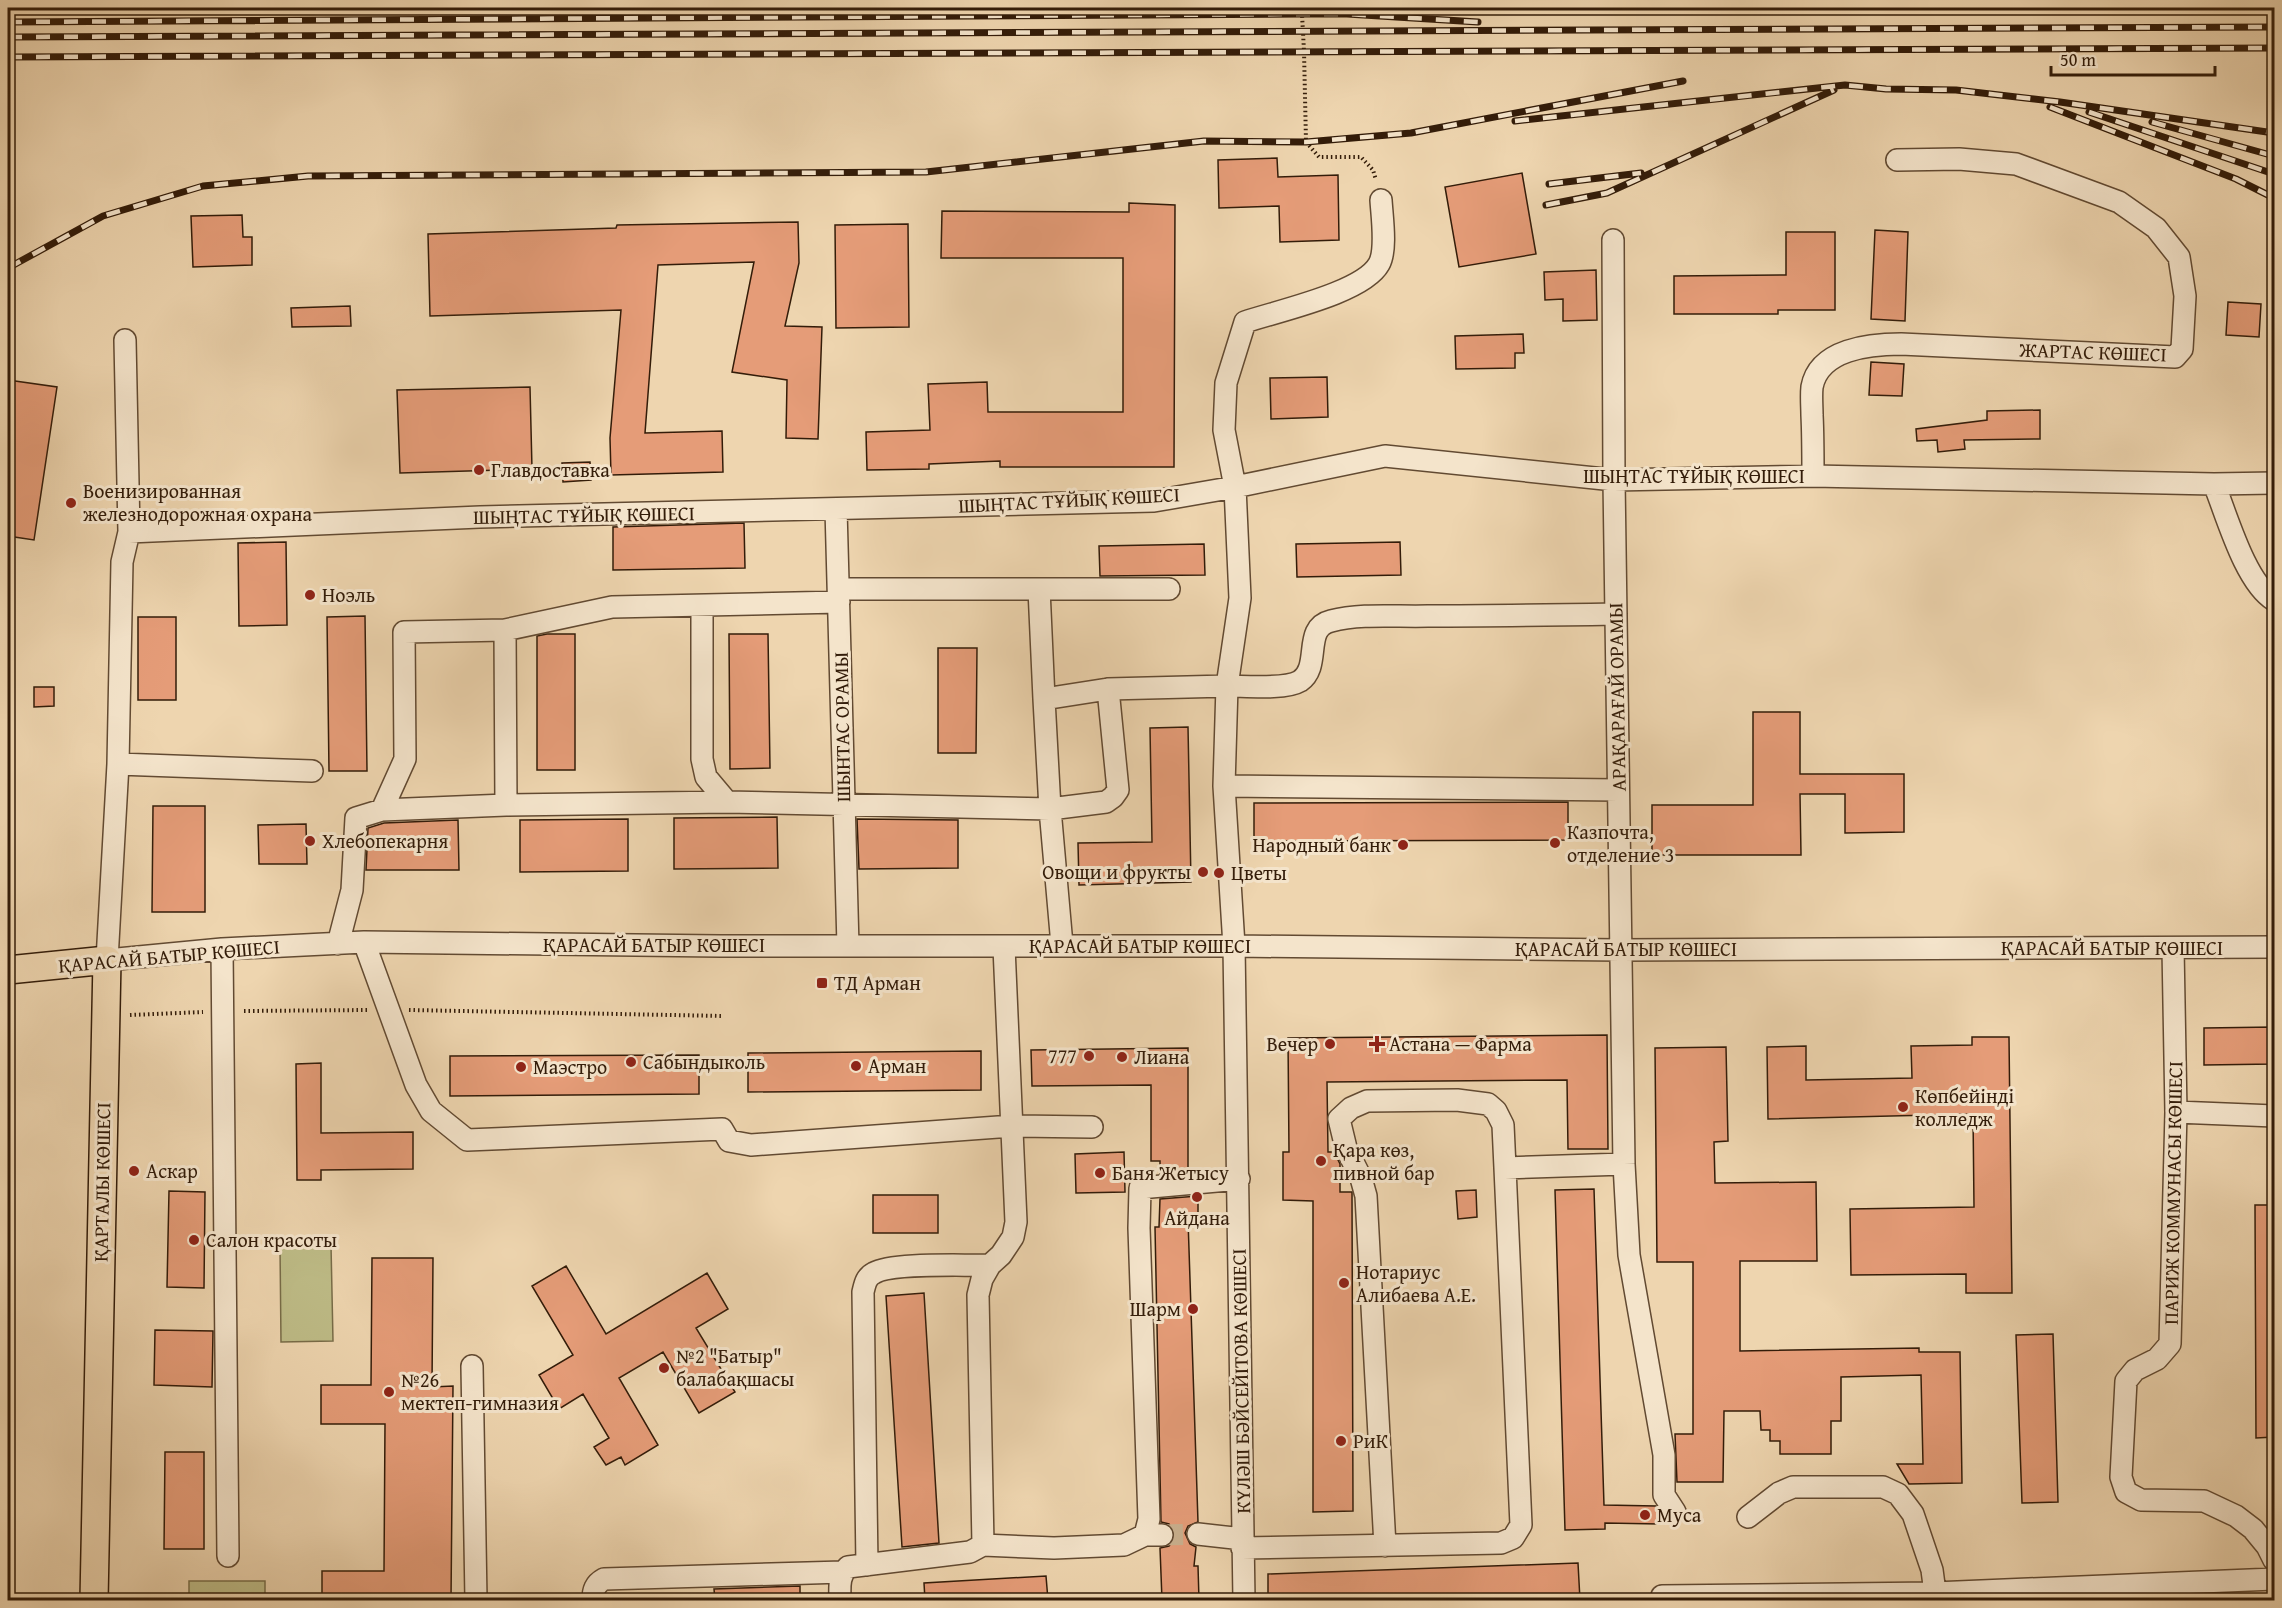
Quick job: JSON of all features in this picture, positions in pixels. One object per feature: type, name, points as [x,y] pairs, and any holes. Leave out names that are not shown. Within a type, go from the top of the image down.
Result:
[{"type":"main road","name":"ҚАРАСАЙ БАТЫР КӨШЕСІ","points":[[8,970],[107,960]]},
{"type":"main road","name":"ҚАРТАЛЫ КӨШЕСІ","points":[[94,1600],[107,960]]},
{"type":"street","name":"ЖАРТАС КӨШЕСІ","points":[[1813,476],[1812,387],[1819,371],[1833,358],[1854,349],[1881,344],[1901,344],[2175,357],[2182,350],[2185,296],[2179,257],[2156,228],[2120,202],[2016,164],[1959,159],[1897,160]]},
{"type":"street","name":"КҮЛӘШ БӘЙСЕЙІТОВА КӨШЕСІ","points":[[1244,1600],[1234,946],[1224,786],[1227,686],[1240,598],[1235,487],[1224,430],[1226,383],[1245,321],[1322,298],[1356,285],[1379,265],[1383,253],[1381,200]]},
{"type":"street","name":"АРАҚАРАҒАЙ ОРАМЫ","points":[[1613,240],[1614,480],[1624,1164],[1629,1255],[1664,1455],[1664,1495],[1675,1512]]},
{"type":"street","points":[[125,340],[129,532],[122,562],[118,764],[312,771]]},
{"type":"street","name":"ШЫҢТАС ТҰЙЫҚ КӨШЕСІ","points":[[129,532],[480,517],[1154,501],[1385,456],[1614,480],[1813,476],[2214,484],[2274,483]]},
{"type":"street","points":[[2214,484],[2248,569],[2265,594],[2274,600]]},
{"type":"street","name":"ШЫНТАС ОРАМЫ","points":[[836,509],[848,946]]},
{"type":"street","points":[[1039,589],[1050,809],[1062,945]]},
{"type":"street","points":[[382,810],[405,759],[404,632],[505,630],[612,607],[702,606],[839,596],[1039,589],[1169,589]]},
{"type":"street","points":[[702,606],[702,759],[706,777],[727,802]]},
{"type":"street","points":[[1044,699],[1108,689],[1286,685],[1299,682],[1308,673],[1318,627],[1329,621],[1370,617],[1616,614]]},
{"type":"street","points":[[505,630],[506,805]]},
{"type":"street","points":[[338,944],[351,890],[356,818],[382,810],[506,805],[727,802],[1050,809],[1106,802],[1118,790],[1108,689]]},
{"type":"street","name":"ҚАРТАЛЫ КӨШЕСІ","points":[[107,960],[118,764]]},
{"type":"street","points":[[1224,786],[1618,790]]},
{"type":"street","points":[[364,942],[416,1085],[431,1111],[466,1140],[722,1129],[729,1141],[751,1144],[1012,1126],[1092,1127]]},
{"type":"street","name":"ҚАРАСАЙ БАТЫР КӨШЕСІ","points":[[107,960],[222,949],[364,942],[1620,950],[2274,946]]},
{"type":"street","points":[[982,1545],[978,1295],[982,1279],[990,1265],[1001,1255],[1013,1238],[1016,1222],[1004,947]]},
{"type":"street","name":"ПАРИЖ КОММУНАСЫ КӨШЕСІ","points":[[2173,948],[2176,1112],[2170,1344],[2157,1359],[2135,1370],[2126,1381],[2121,1477],[2126,1492],[2140,1500],[2204,1500],[2236,1516],[2253,1529],[2267,1546],[2274,1560]]},
{"type":"street","points":[[222,949],[228,1556]]},
{"type":"street","points":[[1198,1534],[1243,1543],[1385,1546],[1502,1543],[1513,1538],[1521,1525],[1503,1125],[1496,1111],[1488,1104],[1457,1100],[1367,1101],[1351,1108],[1339,1119],[1346,1148],[1361,1178],[1366,1196],[1385,1546]]},
{"type":"street","points":[[2176,1112],[2274,1116]]},
{"type":"street","points":[[1504,1168],[1624,1164]]},
{"type":"street","points":[[840,1600],[841,1579],[848,1567],[970,1552],[982,1545],[1054,1548],[1124,1545],[1153,1535],[1149,1519],[1138,1228],[1140,1188],[1239,1179]]},
{"type":"street","points":[[867,1565],[863,1292],[865,1281],[872,1273],[889,1267],[990,1265]]},
{"type":"street","points":[[472,1366],[476,1600]]},
{"type":"street","points":[[1748,1517],[1779,1493],[1792,1487],[1883,1487],[1899,1494],[1913,1514],[1932,1570],[1935,1597]]},
{"type":"street","points":[[593,1600],[594,1588],[604,1579],[843,1572]]},
{"type":"street","points":[[1662,1596],[1935,1597],[2274,1579]]},
{"type":"path","points":[[1299,8],[1302,14],[1304,51],[1306,142],[1319,157],[1361,157],[1373,170],[1381,200]]},
{"type":"path","points":[[126,1015],[222,1011],[388,1010],[723,1016]]},
{"type":"shaded area","points":[[331,1245],[333,1341],[281,1342],[280,1246]]},
{"type":"shaded area","points":[[189,1581],[265,1581],[265,1600],[189,1600]]},
{"type":"building","points":[[1277,158],[1278,177],[1338,175],[1339,240],[1280,242],[1279,206],[1219,208],[1218,160]]},
{"type":"building","points":[[1522,173],[1536,254],[1459,267],[1445,187]]},
{"type":"building","points":[[1129,203],[1175,205],[1174,467],[1000,467],[1000,461],[929,464],[929,469],[867,470],[866,432],[930,430],[928,384],[987,382],[988,412],[1123,412],[1123,258],[941,258],[942,211],[1129,212]]},
{"type":"building","points":[[242,215],[243,237],[252,237],[252,265],[193,267],[191,216]]},
{"type":"building","points":[[798,222],[799,263],[785,326],[822,327],[818,439],[786,438],[787,380],[732,372],[754,262],[658,265],[645,433],[722,431],[723,472],[611,475],[610,438],[621,310],[430,316],[428,234],[616,228],[617,225]]},
{"type":"building","points":[[908,224],[909,327],[836,328],[835,225]]},
{"type":"building","points":[[1875,230],[1908,232],[1905,321],[1871,319]]},
{"type":"building","points":[[1786,232],[1835,232],[1835,310],[1778,310],[1778,314],[1674,314],[1674,276],[1786,275]]},
{"type":"building","points":[[1596,270],[1597,320],[1563,321],[1563,299],[1545,300],[1544,272]]},
{"type":"building","points":[[2228,302],[2261,304],[2259,337],[2226,335]]},
{"type":"building","points":[[350,306],[351,326],[292,327],[291,308]]},
{"type":"building","points":[[1523,334],[1524,353],[1515,353],[1515,368],[1456,369],[1455,336]]},
{"type":"building","points":[[1871,362],[1904,364],[1902,396],[1869,395]]},
{"type":"building","points":[[1327,377],[1328,417],[1271,419],[1270,378]]},
{"type":"building","points":[[8,380],[57,387],[34,540],[8,536]]},
{"type":"building","points":[[530,387],[532,469],[400,473],[397,390]]},
{"type":"building","points":[[2040,410],[2040,439],[1964,440],[1965,449],[1938,452],[1937,440],[1917,441],[1916,429],[1987,420],[1987,411]]},
{"type":"building","points":[[590,462],[591,480],[563,482],[562,463]]},
{"type":"building","points":[[744,523],[745,568],[613,570],[613,527]]},
{"type":"building","points":[[286,542],[287,625],[239,626],[238,543]]},
{"type":"building","points":[[1400,542],[1401,575],[1297,577],[1296,544]]},
{"type":"building","points":[[1204,544],[1205,575],[1100,576],[1099,546]]},
{"type":"building","points":[[365,616],[367,771],[329,771],[327,617]]},
{"type":"building","points":[[138,617],[176,617],[176,700],[138,700]]},
{"type":"building","points":[[575,634],[575,770],[537,770],[537,636]]},
{"type":"building","points":[[729,634],[768,634],[770,768],[730,769]]},
{"type":"building","points":[[938,648],[977,648],[976,753],[938,753]]},
{"type":"building","points":[[34,687],[54,687],[54,706],[34,707]]},
{"type":"building","points":[[1753,712],[1800,712],[1800,774],[1904,774],[1904,832],[1845,833],[1845,794],[1800,794],[1801,855],[1652,855],[1652,805],[1753,805]]},
{"type":"building","points":[[1188,727],[1191,882],[1079,885],[1078,843],[1152,842],[1150,728]]},
{"type":"building","points":[[1568,802],[1568,840],[1254,841],[1254,803]]},
{"type":"building","points":[[153,806],[205,806],[205,912],[152,912]]},
{"type":"building","points":[[777,817],[778,868],[674,869],[674,818]]},
{"type":"building","points":[[628,819],[628,871],[520,872],[520,820]]},
{"type":"building","points":[[857,819],[958,820],[958,868],[859,869]]},
{"type":"building","points":[[458,820],[459,870],[366,870],[368,828],[384,823]]},
{"type":"building","points":[[306,824],[307,864],[259,864],[258,825]]},
{"type":"building","points":[[2274,1027],[2274,1064],[2204,1065],[2204,1028]]},
{"type":"building","points":[[1607,1035],[1608,1149],[1568,1149],[1567,1080],[1327,1082],[1328,1152],[1334,1152],[1340,1164],[1340,1192],[1352,1192],[1353,1511],[1313,1512],[1313,1201],[1283,1200],[1283,1152],[1289,1152],[1288,1038]]},
{"type":"building","points":[[1972,1037],[2009,1037],[2012,1293],[1966,1293],[1966,1274],[1851,1275],[1850,1209],[1974,1207],[1973,1114],[1768,1119],[1767,1047],[1806,1046],[1806,1080],[1912,1078],[1911,1046],[1972,1045]]},
{"type":"building","points":[[1726,1047],[1728,1141],[1714,1142],[1715,1183],[1816,1182],[1817,1261],[1740,1261],[1740,1351],[1919,1348],[1919,1352],[1960,1352],[1962,1483],[1909,1484],[1897,1464],[1923,1464],[1921,1375],[1841,1377],[1841,1421],[1831,1421],[1831,1454],[1780,1454],[1780,1441],[1770,1441],[1770,1430],[1761,1430],[1760,1411],[1724,1411],[1723,1482],[1677,1482],[1675,1434],[1693,1434],[1693,1262],[1657,1262],[1655,1048]]},
{"type":"building","points":[[1188,1048],[1188,1171],[1160,1173],[1160,1161],[1151,1161],[1151,1085],[1032,1086],[1031,1050]]},
{"type":"building","points":[[981,1051],[981,1090],[748,1092],[748,1053]]},
{"type":"building","points":[[699,1055],[699,1094],[450,1096],[450,1056]]},
{"type":"building","points":[[321,1063],[321,1133],[413,1132],[413,1169],[321,1170],[321,1180],[297,1180],[296,1064]]},
{"type":"building","name":"Баня Жетысу","points":[[1124,1152],[1125,1192],[1076,1193],[1075,1154]]},
{"type":"building","points":[[1594,1189],[1604,1505],[1656,1506],[1659,1511],[1659,1524],[1605,1523],[1605,1529],[1565,1530],[1555,1190]]},
{"type":"building","points":[[1476,1190],[1477,1217],[1458,1219],[1456,1191]]},
{"type":"building","points":[[169,1191],[205,1192],[204,1288],[167,1287]]},
{"type":"building","points":[[873,1195],[938,1195],[938,1233],[873,1233]]},
{"type":"building","points":[[1198,1196],[1198,1219],[1188,1219],[1198,1522],[1188,1526],[1185,1533],[1190,1544],[1196,1547],[1194,1566],[1198,1566],[1199,1600],[1162,1600],[1160,1548],[1169,1546],[1175,1534],[1169,1524],[1161,1522],[1155,1227],[1159,1227],[1160,1199]]},
{"type":"building","points":[[2255,1205],[2274,1205],[2274,1437],[2256,1438]]},
{"type":"building","points":[[372,1258],[433,1258],[432,1387],[453,1386],[451,1600],[322,1600],[322,1571],[384,1571],[385,1424],[321,1424],[321,1385],[371,1385]]},
{"type":"building","points":[[566,1266],[606,1334],[707,1273],[728,1309],[696,1328],[735,1392],[699,1413],[663,1352],[619,1378],[658,1445],[625,1465],[621,1457],[606,1465],[594,1447],[609,1438],[583,1394],[559,1409],[539,1375],[573,1355],[532,1286]]},
{"type":"building","points":[[924,1293],[939,1543],[902,1547],[886,1296]]},
{"type":"building","points":[[155,1330],[213,1331],[212,1387],[154,1385]]},
{"type":"building","points":[[2053,1334],[2058,1502],[2022,1503],[2016,1335]]},
{"type":"building","points":[[165,1452],[204,1452],[204,1549],[164,1549]]},
{"type":"building","points":[[1578,1563],[1580,1600],[1268,1600],[1268,1574]]},
{"type":"building","points":[[1046,1576],[1048,1600],[925,1600],[924,1583]]},
{"type":"building","points":[[800,1586],[800,1600],[715,1600],[714,1589]]},
{"type":"tunnel","points":[[1162,1535],[1198,1534]]},
{"type":"railway","points":[[8,22],[1302,14],[1347,14],[1478,22]]},
{"type":"railway","points":[[8,37],[2274,27]]},
{"type":"railway","points":[[8,57],[2274,48]]},
{"type":"railway","points":[[8,268],[103,216],[203,186],[308,176],[926,172],[1204,141],[1306,142],[1411,133],[1683,81]]},
{"type":"railway","points":[[1515,121],[1845,85],[1886,89],[1956,90],[2060,102],[2274,133]]},
{"type":"railway","points":[[1546,205],[1607,193],[1834,90]]},
{"type":"railway","points":[[2050,107],[2236,179],[2274,198]]},
{"type":"railway","points":[[2089,112],[2274,174]]},
{"type":"railway","points":[[2152,122],[2274,156]]},
{"type":"railway","points":[[1549,184],[1641,173]]},
{"type":"place","name":"Главдоставка","points":[[479,470]]},
{"type":"place","name":"Военизированная железнодорожная охрана","points":[[71,503]]},
{"type":"place","name":"Ноэль","points":[[310,595]]},
{"type":"place","name":"Хлебопекарня","points":[[310,841]]},
{"type":"place","name":"Казпочта, отделение 3","points":[[1555,843]]},
{"type":"place","name":"Народный банк","points":[[1403,845]]},
{"type":"place","name":"Овощи и фрукты","points":[[1203,872]]},
{"type":"place","name":"Цветы","points":[[1219,873]]},
{"type":"place","name":"ТД Арман","points":[[822,983]]},
{"type":"place","name":"Вечер","points":[[1330,1044]]},
{"type":"place","name":"Астана — Фарма","points":[[1377,1044]]},
{"type":"place","name":"777","points":[[1089,1056]]},
{"type":"place","name":"Лиана","points":[[1122,1057]]},
{"type":"place","name":"Сабындыколь","points":[[631,1062]]},
{"type":"place","name":"Арман","points":[[856,1066]]},
{"type":"place","name":"Маэстро","points":[[521,1067]]},
{"type":"place","name":"Көпбейінді колледж","points":[[1903,1107]]},
{"type":"place","name":"Қара көз, пивной бар","points":[[1321,1161]]},
{"type":"place","name":"Аскар","points":[[134,1171]]},
{"type":"place","name":"Баня Жетысу","points":[[1100,1173]]},
{"type":"place","name":"Айдана","points":[[1197,1197]]},
{"type":"place","name":"Салон красоты","points":[[194,1240]]},
{"type":"place","name":"Нотариус Алибаева А.Е.","points":[[1344,1283]]},
{"type":"place","name":"Шарм","points":[[1193,1309]]},
{"type":"place","name":"№2 \"Батыр\" балабақшасы","points":[[664,1368]]},
{"type":"place","name":"№26 мектеп-гимназия","points":[[389,1392]]},
{"type":"place","name":"РиК","points":[[1341,1441]]},
{"type":"place","name":"Муса","points":[[1645,1515]]}]
